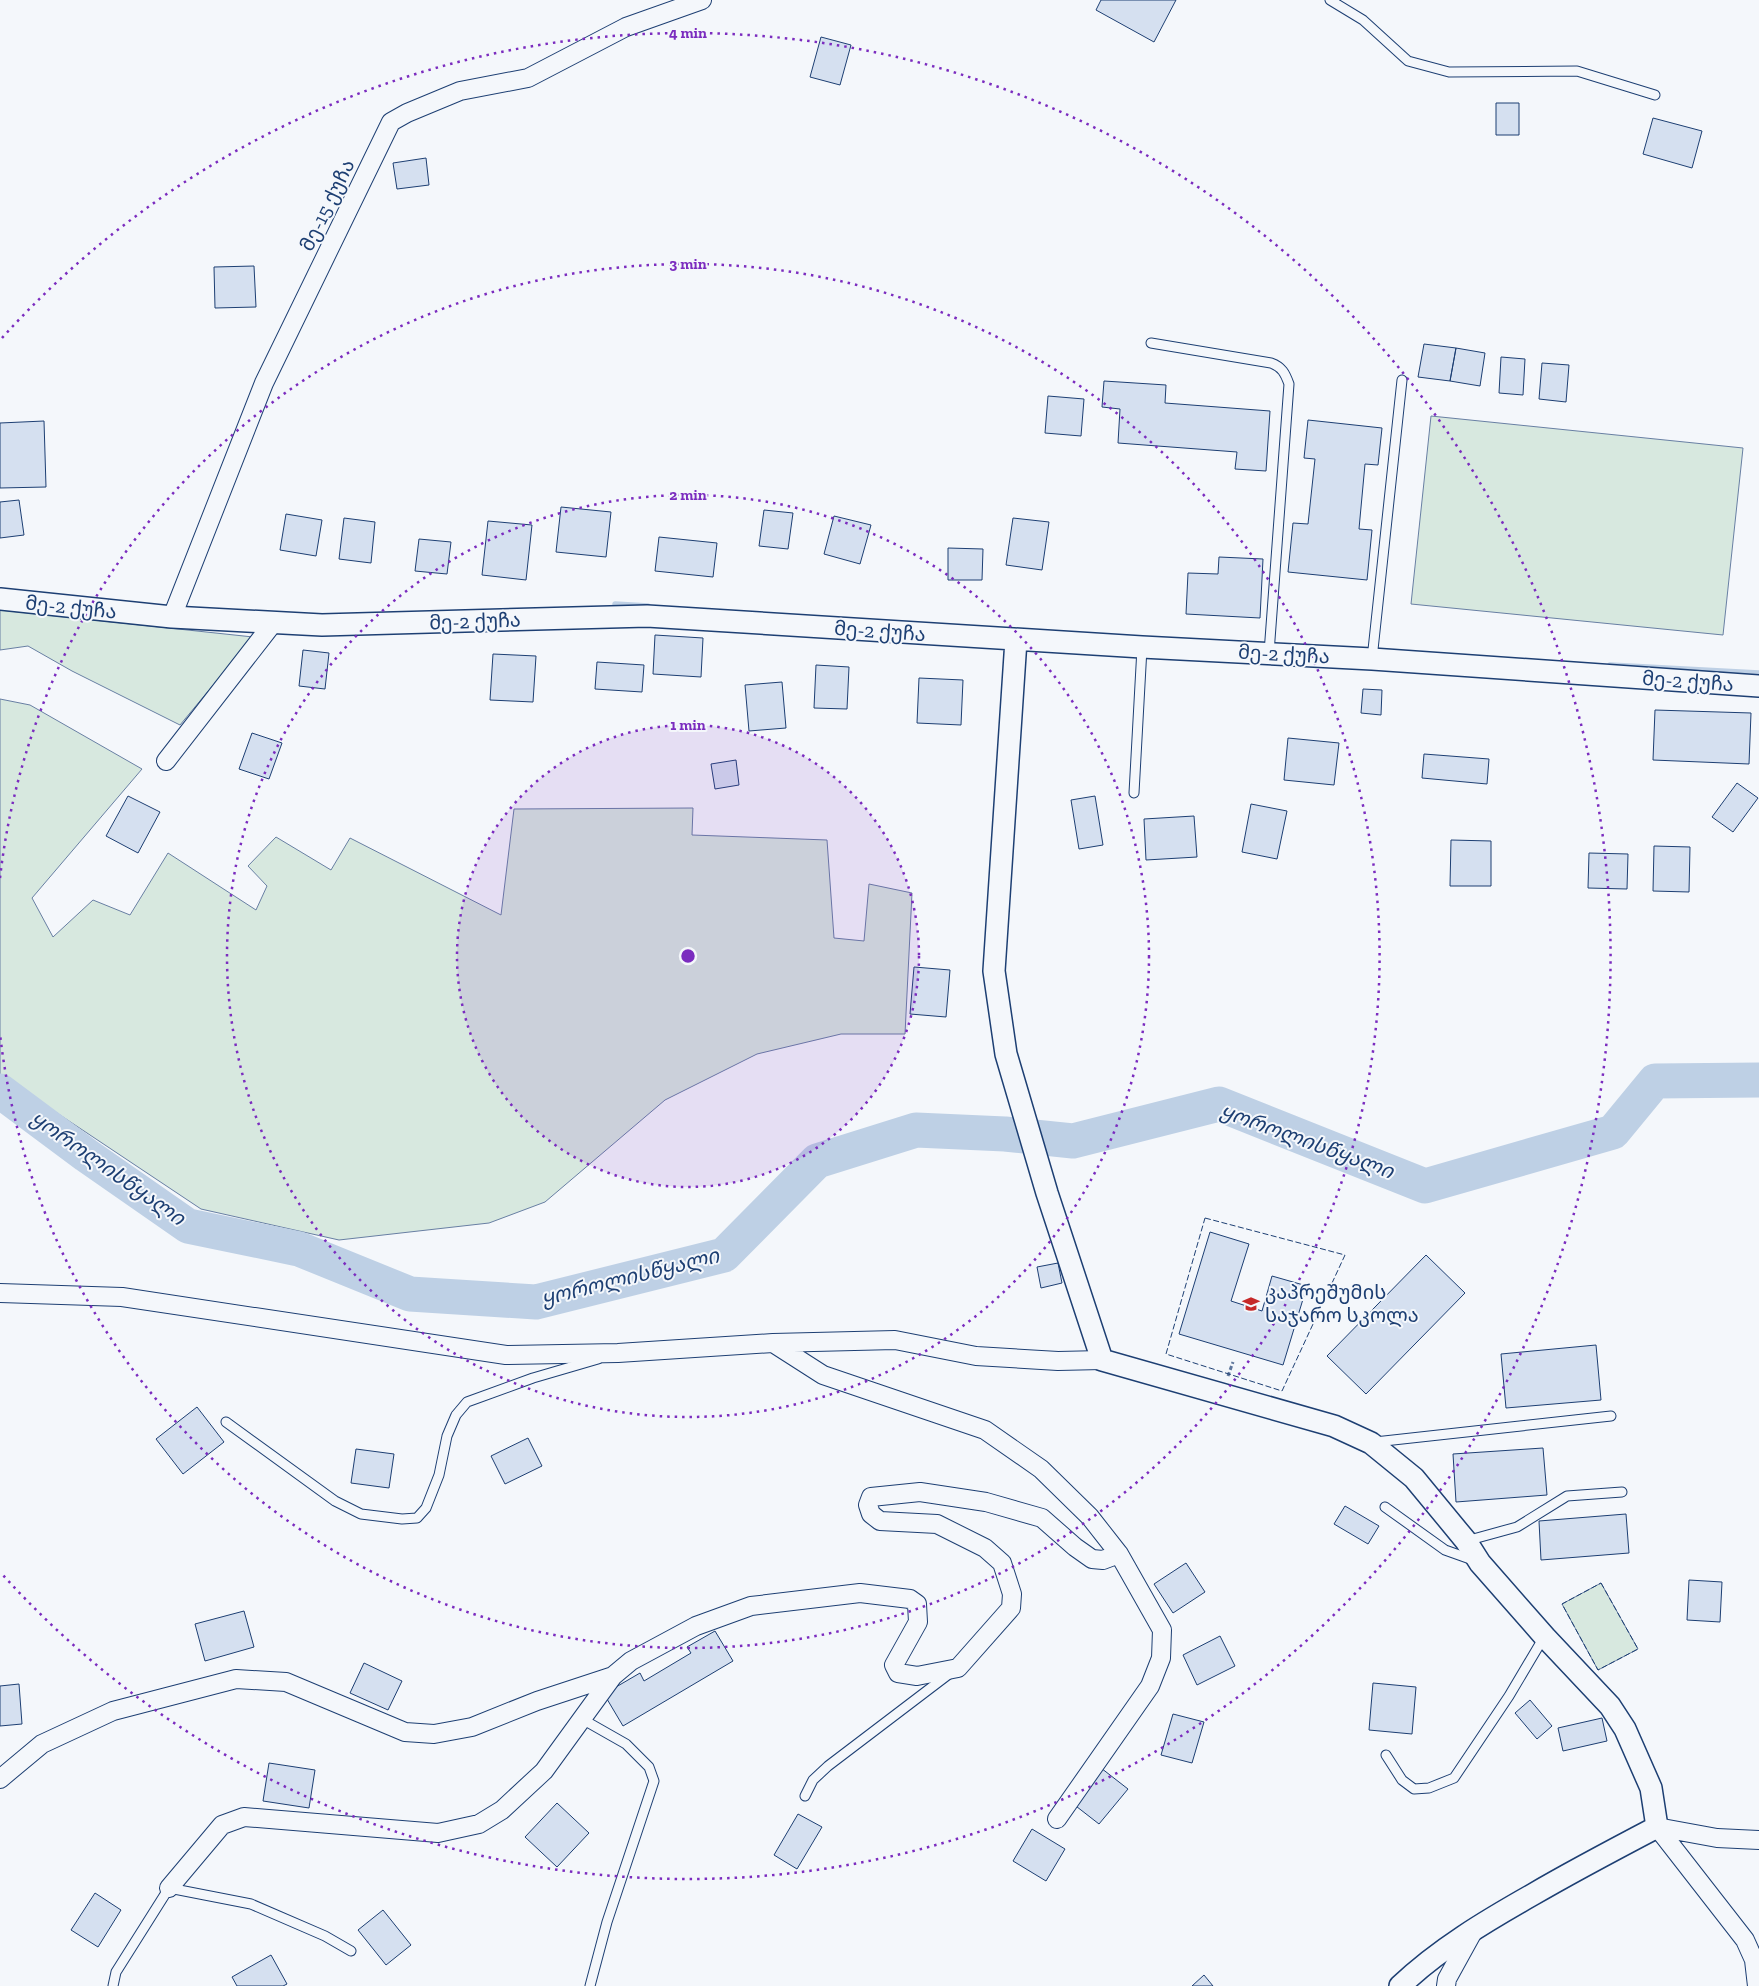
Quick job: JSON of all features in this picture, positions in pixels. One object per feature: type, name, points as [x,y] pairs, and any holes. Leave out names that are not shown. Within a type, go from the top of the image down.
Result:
[{"type":"street","name":"მე-15 ქუჩა","points":[[172,617],[264,383],[391,122],[407,113],[460,91],[528,78],[626,27],[702,0]]},
{"type":"street","name":"მე-2 ქუჩა","points":[[0,599],[172,617],[322,625],[647,616],[1016,640],[1372,659],[1759,686]]},
{"type":"street","points":[[166,761],[274,622]]},
{"type":"street","points":[[1016,640],[994,971],[1006,1054],[1047,1193],[1102,1360]]},
{"type":"street","points":[[0,1293],[122,1297],[506,1355],[618,1353],[773,1343],[895,1340],[976,1356],[1058,1361],[1102,1360],[1334,1426],[1371,1442],[1414,1478],[1466,1541],[1480,1563],[1544,1637],[1610,1706],[1624,1729],[1651,1788],[1657,1827],[1745,1940],[1754,1960],[1757,1986]]},
{"type":"street","points":[[773,1343],[823,1375],[985,1430],[1041,1469],[1090,1517],[1119,1554],[1162,1630],[1161,1658],[1150,1686],[1057,1819]]},
{"type":"street","points":[[169,1888],[222,1825],[244,1817],[438,1833],[479,1824],[502,1810],[544,1771],[613,1676],[631,1660],[696,1626],[751,1606],[860,1593],[910,1599],[917,1604],[918,1622],[894,1665],[898,1673],[917,1676],[958,1668],[1011,1608],[1012,1594],[1002,1563],[985,1548],[937,1524],[880,1521],[871,1514],[868,1505],[871,1497],[920,1492],[986,1502],[1042,1518],[1075,1547],[1092,1559],[1102,1560],[1119,1554]]},
{"type":"street","points":[[0,1779],[42,1744],[113,1711],[236,1679],[286,1682],[405,1732],[434,1734],[472,1727],[537,1701],[613,1676]]},
{"type":"street","points":[[1400,1986],[1411,1975],[1475,1927],[1601,1856],[1657,1827],[1717,1838],[1759,1840]]},
{"type":"street","points":[[1446,1986],[1448,1978],[1475,1927]]},
{"type":"lane","points":[[1330,0],[1363,20],[1408,61],[1449,72],[1577,71],[1656,95]]},
{"type":"lane","points":[[1151,343],[1271,363],[1279,366],[1285,372],[1289,384],[1269,653]]},
{"type":"lane","points":[[1372,659],[1402,380]]},
{"type":"lane","points":[[1134,793],[1142,647]]},
{"type":"lane","points":[[226,1422],[335,1501],[361,1514],[402,1519],[417,1518],[426,1508],[439,1475],[447,1436],[456,1415],[467,1402],[533,1378],[618,1353]]},
{"type":"lane","points":[[1371,1442],[1611,1416]]},
{"type":"lane","points":[[1466,1541],[1517,1527],[1567,1496],[1622,1492]]},
{"type":"lane","points":[[1385,1507],[1445,1550],[1480,1563]]},
{"type":"lane","points":[[1386,1755],[1402,1780],[1414,1789],[1428,1788],[1454,1778],[1509,1696],[1544,1637]]},
{"type":"lane","points":[[805,1796],[813,1780],[828,1766],[958,1668]]},
{"type":"lane","points":[[582,1719],[626,1744],[649,1767],[654,1781],[606,1922],[590,1986]]},
{"type":"lane","points":[[113,1986],[116,1972],[169,1888],[251,1904],[326,1936],[351,1950]]},
{"type":"shaded area","points":[[1431,416],[1743,448],[1723,635],[1411,604]]},
{"type":"shaded area","points":[[0,610],[253,637],[180,725],[72,671],[28,646],[0,650]]},
{"type":"shaded area","points":[[0,699],[30,705],[142,769],[32,898],[53,937],[93,900],[130,915],[168,853],[256,910],[267,886],[248,866],[276,837],[331,870],[350,838],[501,915],[514,809],[693,808],[692,835],[827,840],[834,938],[864,941],[869,884],[912,893],[905,1034],[841,1034],[757,1054],[665,1100],[545,1202],[489,1223],[339,1240],[201,1209],[0,1075]]},
{"type":"shaded area","points":[[1601,1583],[1638,1649],[1598,1670],[1562,1604]]},
{"type":"building","points":[[1101,0],[1176,0],[1154,42],[1096,10]]},
{"type":"building","points":[[821,37],[851,45],[840,85],[810,77]]},
{"type":"building","points":[[1496,103],[1519,103],[1519,135],[1496,135]]},
{"type":"building","points":[[1653,118],[1702,131],[1692,168],[1643,154]]},
{"type":"building","points":[[426,158],[429,185],[397,189],[393,163]]},
{"type":"building","points":[[254,266],[256,307],[215,308],[214,267]]},
{"type":"building","points":[[1424,344],[1456,348],[1450,381],[1418,377]]},
{"type":"building","points":[[1456,348],[1485,353],[1480,386],[1450,381]]},
{"type":"building","points":[[1501,357],[1525,359],[1523,395],[1499,393]]},
{"type":"building","points":[[1542,363],[1569,365],[1566,402],[1539,399]]},
{"type":"building","points":[[1104,381],[1166,385],[1165,403],[1270,411],[1266,471],[1235,469],[1237,452],[1118,443],[1120,409],[1102,407]]},
{"type":"building","points":[[1048,396],[1084,399],[1081,436],[1045,433]]},
{"type":"building","points":[[1308,420],[1382,428],[1378,465],[1365,464],[1359,529],[1372,530],[1367,580],[1288,572],[1293,523],[1308,524],[1315,459],[1304,458]]},
{"type":"building","points":[[44,421],[46,487],[0,488],[0,423]]},
{"type":"building","points":[[19,500],[24,535],[0,538],[0,502]]},
{"type":"building","points":[[561,507],[611,512],[606,557],[556,552]]},
{"type":"building","points":[[764,510],[793,513],[788,549],[759,546]]},
{"type":"building","points":[[286,514],[322,520],[316,556],[280,550]]},
{"type":"building","points":[[834,516],[871,525],[860,564],[824,554]]},
{"type":"building","points":[[344,518],[375,522],[371,563],[339,559]]},
{"type":"building","points":[[1013,518],[1049,522],[1042,570],[1006,565]]},
{"type":"building","points":[[488,521],[532,525],[526,580],[482,575]]},
{"type":"building","points":[[659,537],[717,543],[713,577],[655,571]]},
{"type":"building","points":[[419,539],[451,542],[447,574],[415,571]]},
{"type":"building","points":[[948,548],[983,549],[982,580],[948,580]]},
{"type":"building","points":[[1219,557],[1263,559],[1260,618],[1186,614],[1188,573],[1218,574]]},
{"type":"building","points":[[655,635],[703,638],[701,677],[653,674]]},
{"type":"building","points":[[303,650],[329,653],[325,689],[299,686]]},
{"type":"building","points":[[493,654],[536,656],[533,702],[490,700]]},
{"type":"building","points":[[597,662],[644,665],[642,692],[595,689]]},
{"type":"building","points":[[816,665],[849,667],[847,709],[814,708]]},
{"type":"building","points":[[919,678],[963,680],[961,725],[917,723]]},
{"type":"building","points":[[782,682],[786,728],[749,731],[745,685]]},
{"type":"building","points":[[1363,689],[1382,690],[1381,715],[1361,713]]},
{"type":"building","points":[[1655,710],[1751,713],[1749,764],[1653,760]]},
{"type":"building","points":[[252,733],[282,743],[269,779],[239,769]]},
{"type":"building","points":[[1288,738],[1339,743],[1334,785],[1284,780]]},
{"type":"building","points":[[1424,754],[1489,759],[1487,784],[1422,778]]},
{"type":"building","points":[[736,760],[739,785],[715,789],[711,764]]},
{"type":"building","points":[[1737,783],[1758,798],[1733,832],[1712,817]]},
{"type":"building","points":[[128,796],[160,812],[138,853],[106,836]]},
{"type":"building","points":[[1095,796],[1103,845],[1079,849],[1071,800]]},
{"type":"building","points":[[1251,804],[1287,811],[1277,859],[1242,852]]},
{"type":"building","points":[[1194,816],[1197,857],[1146,860],[1144,819]]},
{"type":"building","points":[[1451,840],[1491,841],[1491,886],[1450,886]]},
{"type":"building","points":[[1654,846],[1690,847],[1689,892],[1653,891]]},
{"type":"building","points":[[1589,853],[1628,854],[1627,889],[1588,888]]},
{"type":"building","points":[[914,967],[950,970],[946,1017],[910,1014]]},
{"type":"building","points":[[1210,1232],[1249,1244],[1231,1301],[1262,1311],[1272,1276],[1307,1286],[1283,1365],[1179,1334]]},
{"type":"building","points":[[1426,1255],[1465,1293],[1366,1394],[1327,1356]]},
{"type":"building","points":[[1058,1263],[1062,1283],[1041,1288],[1037,1267]]},
{"type":"building","points":[[1596,1345],[1601,1400],[1506,1408],[1501,1354]]},
{"type":"building","points":[[197,1407],[224,1442],[183,1474],[156,1439]]},
{"type":"building","points":[[528,1438],[542,1466],[505,1484],[491,1456]]},
{"type":"building","points":[[1543,1448],[1547,1495],[1456,1502],[1453,1454]]},
{"type":"building","points":[[356,1449],[394,1454],[389,1488],[351,1483]]},
{"type":"building","points":[[1345,1506],[1379,1526],[1368,1544],[1334,1524]]},
{"type":"building","points":[[1626,1514],[1629,1553],[1541,1560],[1539,1521]]},
{"type":"building","points":[[1186,1563],[1205,1592],[1173,1613],[1154,1584]]},
{"type":"building","points":[[1689,1580],[1722,1582],[1720,1622],[1687,1620]]},
{"type":"building","points":[[244,1611],[254,1647],[205,1661],[195,1624]]},
{"type":"building","points":[[715,1631],[733,1661],[623,1726],[604,1694],[640,1673],[644,1681],[691,1653],[687,1647]]},
{"type":"building","points":[[1220,1636],[1235,1666],[1197,1685],[1183,1655]]},
{"type":"building","points":[[364,1663],[402,1681],[388,1710],[350,1693]]},
{"type":"building","points":[[1373,1683],[1416,1687],[1412,1734],[1369,1730]]},
{"type":"building","points":[[19,1684],[22,1724],[0,1726],[0,1686]]},
{"type":"building","points":[[1530,1700],[1552,1726],[1537,1739],[1515,1713]]},
{"type":"building","points":[[1173,1714],[1204,1722],[1192,1763],[1161,1755]]},
{"type":"building","points":[[1602,1718],[1607,1741],[1563,1751],[1558,1728]]},
{"type":"building","points":[[269,1763],[315,1770],[309,1808],[263,1801]]},
{"type":"building","points":[[1101,1768],[1128,1789],[1099,1824],[1072,1803]]},
{"type":"building","points":[[557,1803],[589,1833],[557,1867],[525,1837]]},
{"type":"building","points":[[798,1814],[822,1827],[797,1869],[774,1855]]},
{"type":"building","points":[[1032,1829],[1065,1849],[1046,1881],[1013,1861]]},
{"type":"building","points":[[95,1893],[121,1910],[98,1947],[71,1930]]},
{"type":"building","points":[[383,1910],[411,1945],[386,1965],[358,1930]]},
{"type":"building","points":[[271,1955],[287,1984],[283,1986],[237,1986],[232,1977]]},
{"type":"building","points":[[1204,1975],[1213,1986],[1192,1986]]},
{"type":"waterway","points":[[615,604],[648,606]]},
{"type":"waterway","points":[[1610,665],[1759,673]]},
{"type":"waterway","name":"ყოროლისწყალი","points":[[0,1091],[86,1155],[188,1226],[299,1249],[410,1294],[536,1302],[724,1255],[817,1161],[916,1130],[1005,1134],[1073,1141],[1219,1104],[1425,1186],[1613,1132],[1655,1081],[1759,1080]]},
{"type":"fence","points":[[1205,1218],[1345,1255],[1282,1391],[1166,1354],[1205,1218]]},
{"type":"fence","points":[[1601,1583],[1638,1649],[1598,1670],[1562,1604],[1601,1583]]},
{"type":"place","name":"კაპრეშუმის საჯარო სკოლა","points":[[1251,1304]]}]
